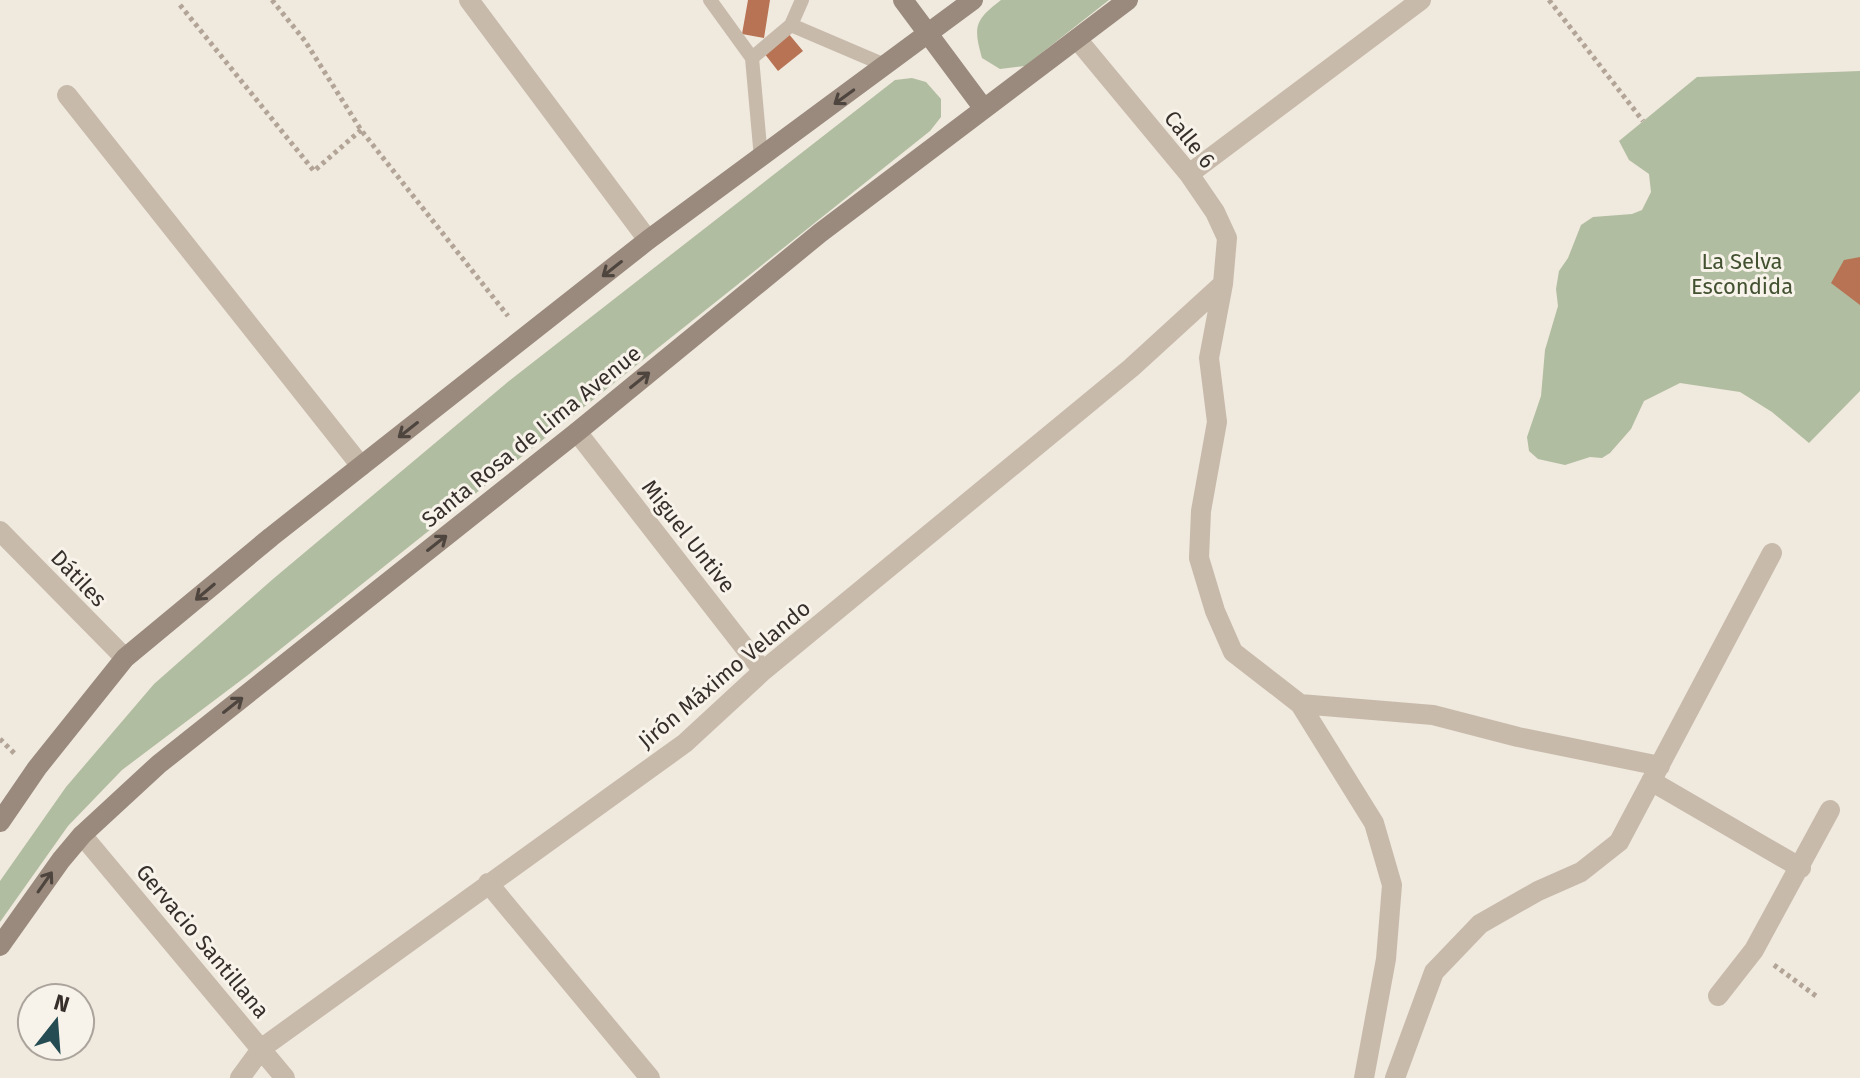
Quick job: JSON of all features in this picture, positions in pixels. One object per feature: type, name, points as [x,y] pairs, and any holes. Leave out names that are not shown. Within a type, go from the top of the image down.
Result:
[{"type":"main road","points":[[903,0],[984,109]]},
{"type":"main road","points":[[1,820],[33,773],[125,658],[361,466],[648,240],[973,0]]},
{"type":"main road","name":"Santa Rosa de Lima Avenue","points":[[0,946],[82,835],[159,764],[577,432],[820,233],[1128,0]]},
{"type":"street","points":[[469,0],[648,240]]},
{"type":"street","points":[[1189,174],[1421,0]]},
{"type":"street","name":"Calle 6","points":[[1077,39],[1189,174],[1215,212],[1227,238],[1223,284],[1209,358],[1217,422],[1201,511],[1199,558],[1215,611],[1233,652],[1300,704]]},
{"type":"street","points":[[67,95],[361,466]]},
{"type":"street","name":"Jirón Máximo Velando","points":[[240,1078],[262,1048],[685,743],[763,671],[1131,368],[1223,284]]},
{"type":"street","name":"Miguel Untive","points":[[577,432],[763,671]]},
{"type":"street","name":"Dátiles","points":[[0,531],[125,658]]},
{"type":"street","points":[[1395,1078],[1434,972],[1480,924],[1538,891],[1581,872],[1619,842],[1772,553]]},
{"type":"street","points":[[1300,704],[1433,715],[1656,773],[1801,868]]},
{"type":"street","points":[[1300,704],[1374,823],[1392,885],[1386,959],[1364,1078]]},
{"type":"street","points":[[1718,996],[1754,950],[1830,810]]},
{"type":"street","name":"Gervacio Santillana","points":[[82,835],[285,1078]]},
{"type":"street","points":[[488,883],[650,1078]]},
{"type":"lane","points":[[710,0],[752,58],[761,158]]},
{"type":"lane","points":[[752,58],[791,25],[802,0]]},
{"type":"lane","points":[[791,25],[887,66]]},
{"type":"path","points":[[272,0],[305,41],[361,130],[525,337]]},
{"type":"path","points":[[1549,0],[1643,121]]},
{"type":"path","points":[[180,5],[314,171],[361,130]]},
{"type":"path","points":[[1754,950],[1816,996]]},
{"type":"green space","points":[[1001,0],[1109,0],[1025,66],[1000,69],[982,58],[977,31],[981,19]]},
{"type":"green space","name":"La Selva Escondida","points":[[1860,71],[1860,391],[1809,443],[1772,412],[1740,392],[1680,383],[1644,401],[1631,429],[1602,458],[1590,457],[1565,465],[1538,459],[1529,451],[1527,437],[1541,396],[1545,350],[1558,306],[1556,289],[1559,271],[1568,258],[1581,225],[1593,217],[1632,214],[1642,210],[1651,192],[1649,174],[1629,160],[1619,141],[1697,77]]},
{"type":"green space","points":[[912,78],[926,82],[941,99],[941,117],[930,131],[248,675],[122,770],[68,826],[0,922],[0,881],[66,787],[154,684],[273,579],[509,381],[895,80]]},
{"type":"building","points":[[748,0],[770,0],[764,38],[742,34]]},
{"type":"building","points":[[788,33],[803,51],[778,71],[764,53]]},
{"type":"building","points":[[1860,257],[1860,305],[1831,283],[1844,260]]}]
